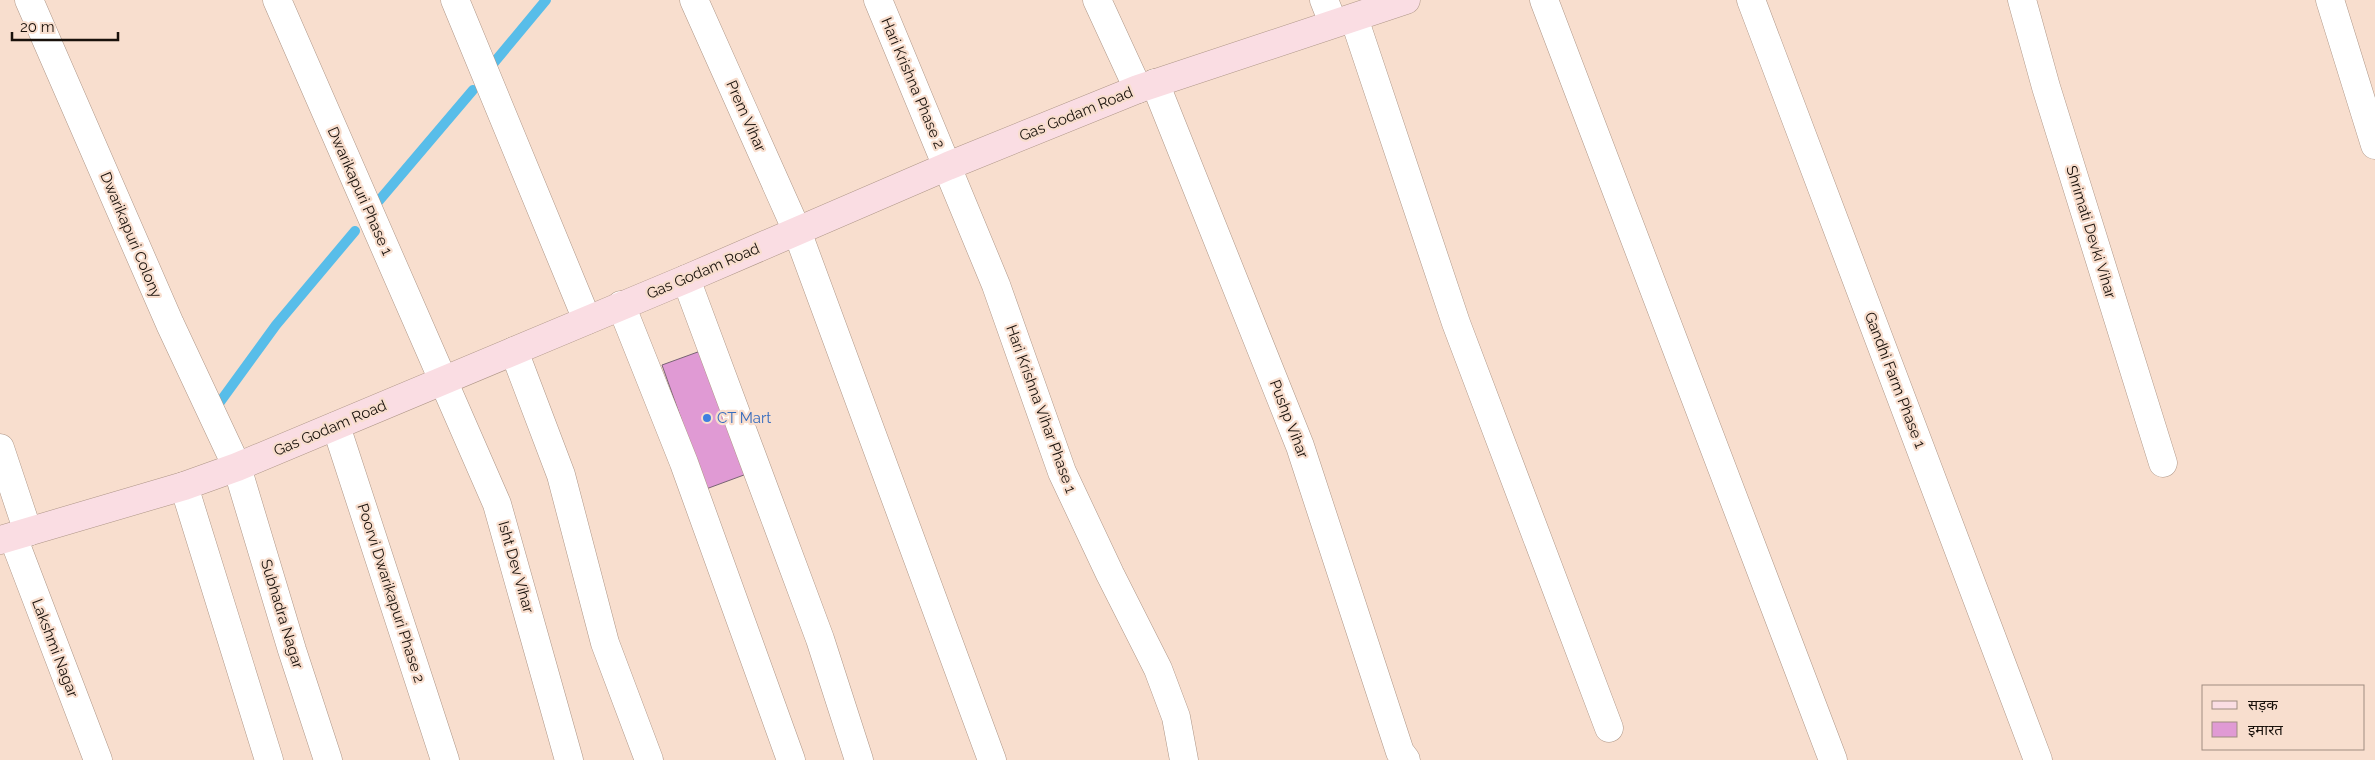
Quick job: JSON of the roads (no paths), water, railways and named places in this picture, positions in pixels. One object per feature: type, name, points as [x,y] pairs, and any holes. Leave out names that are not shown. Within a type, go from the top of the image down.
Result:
[{"type":"main road","name":"Gas Godam Road","points":[[14,536],[184,486],[237,467],[686,279],[948,166],[1146,86],[1337,14],[1406,0]]},
{"type":"street","name":"Dwarikapuri Colony","points":[[29,0],[170,324],[237,467]]},
{"type":"street","name":"Dwarikapuri Phase 1","points":[[277,0],[443,381]]},
{"type":"street","points":[[455,0],[587,320]]},
{"type":"street","name":"Prem Vihar","points":[[694,0],[797,232],[992,760]]},
{"type":"street","name":"Hari Krishna Phase 2","points":[[878,0],[948,166]]},
{"type":"street","name":"Pushp Vihar","points":[[1097,0],[1146,86],[1300,446],[1400,752],[1406,760]]},
{"type":"street","points":[[1544,0],[1833,760]]},
{"type":"street","name":"Gandhi Farm Phase 1","points":[[1751,0],[2038,760]]},
{"type":"street","name":"Shrimati Devki Vihar","points":[[2022,0],[2046,87],[2163,463]]},
{"type":"street","points":[[2330,0],[2375,145]]},
{"type":"street","points":[[1337,14],[1609,728]]},
{"type":"street","name":"Hari Krishna Vihar Phase 1","points":[[948,166],[996,285],[1062,472],[1110,574],[1158,668],[1176,717],[1184,760]]},
{"type":"street","points":[[686,279],[820,639],[859,760]]},
{"type":"street","points":[[621,305],[684,463],[791,760]]},
{"type":"street","points":[[514,351],[561,476],[605,643],[649,760]]},
{"type":"street","name":"Isht Dev Vihar","points":[[443,381],[497,504],[569,760]]},
{"type":"street","name":"Poorvi Dwarikapuri Phase 2","points":[[336,426],[445,760]]},
{"type":"street","name":"Lakshmi Nagar","points":[[0,448],[14,536],[98,760]]},
{"type":"street","name":"Subhadra Nagar","points":[[237,467],[292,650],[328,760]]},
{"type":"street","points":[[184,486],[269,760]]},
{"type":"waterway","points":[[492,65],[546,0]]},
{"type":"waterway","points":[[377,203],[473,90]]},
{"type":"waterway","points":[[220,402],[276,325],[355,231]]},
{"type":"place","name":"CT Mart","points":[[707,418]]}]
